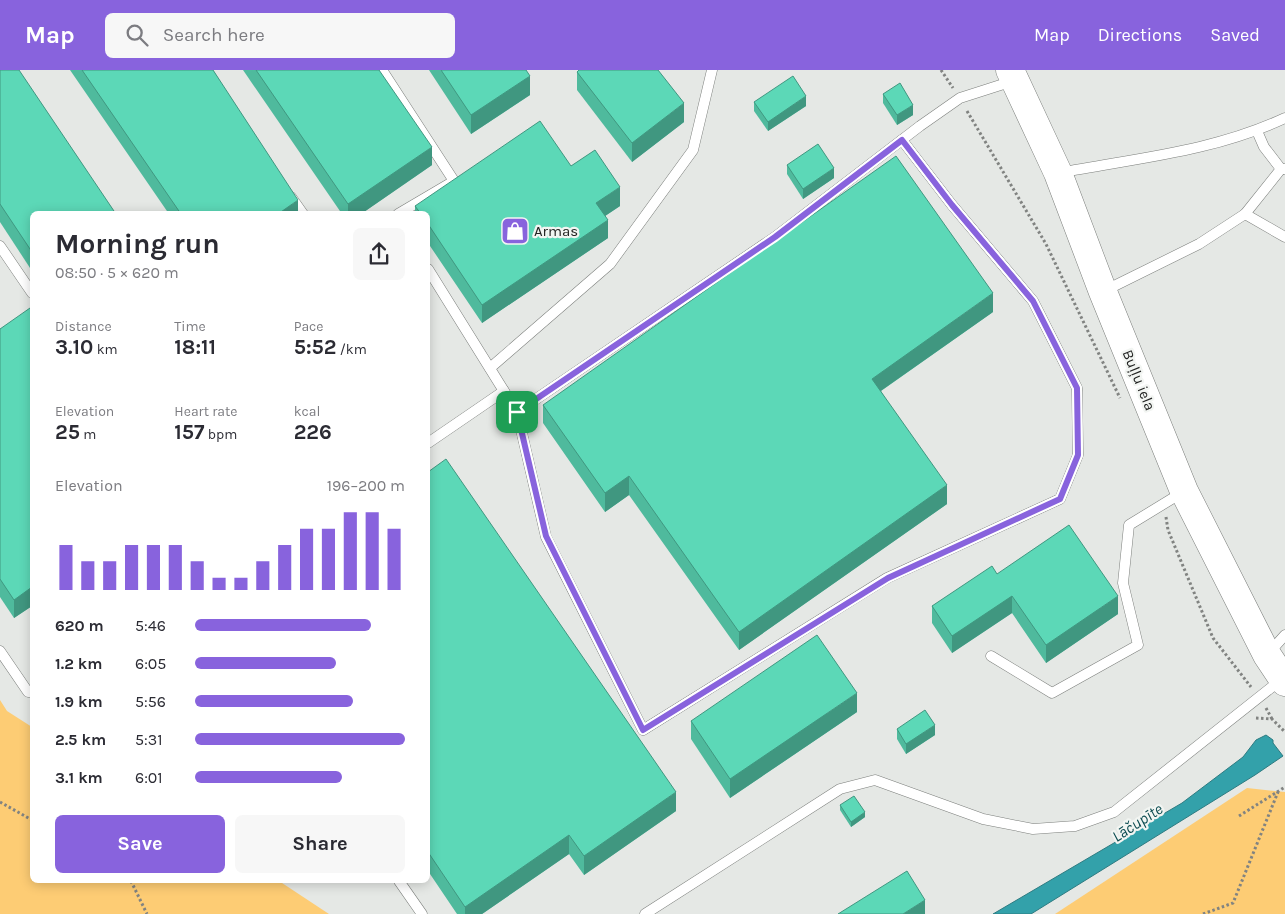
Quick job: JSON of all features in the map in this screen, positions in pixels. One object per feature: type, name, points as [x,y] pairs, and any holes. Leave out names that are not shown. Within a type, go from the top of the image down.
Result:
[{"type":"street","name":"Buļļu iela","points":[[1013,75],[1058,173],[1103,292],[1174,498],[1276,645],[1284,680]]},
{"type":"lane","points":[[382,70],[454,181],[403,211]]},
{"type":"lane","points":[[490,368],[610,264],[693,150],[712,70]]},
{"type":"lane","points":[[517,412],[775,237],[960,98],[1013,75]]},
{"type":"lane","points":[[1058,173],[1162,156],[1258,131],[1285,118]]},
{"type":"lane","points":[[1103,292],[1199,244],[1245,214],[1283,169],[1264,147],[1258,131]]},
{"type":"lane","points":[[430,272],[517,412],[546,536],[643,730],[888,578],[1060,499],[1078,455],[1077,388],[1033,301],[952,205],[902,140]]},
{"type":"lane","points":[[287,190],[300,211]]},
{"type":"lane","points":[[1245,214],[1280,232],[1285,237]]},
{"type":"lane","points":[[0,246],[30,290]]},
{"type":"lane","points":[[430,442],[504,391]]},
{"type":"lane","points":[[991,656],[1052,693],[1138,645],[1123,583],[1129,525],[1174,498]]},
{"type":"lane","points":[[0,651],[28,692],[30,692]]},
{"type":"lane","points":[[644,914],[840,790],[874,780],[983,819],[1033,829],[1075,826],[1114,812],[1284,680]]},
{"type":"lane","points":[[400,883],[422,914]]},
{"type":"path","points":[[941,70],[960,98],[1046,244],[1123,405]]},
{"type":"path","points":[[1174,498],[1168,530],[1213,638],[1259,698]]},
{"type":"path","points":[[1235,717],[1272,719],[1285,732]]},
{"type":"path","points":[[1239,816],[1285,787]]},
{"type":"path","points":[[1204,914],[1233,903],[1278,792]]},
{"type":"path","points":[[0,802],[30,819]]},
{"type":"path","points":[[132,883],[147,914]]},
{"type":"shaded area","points":[[0,700],[7,711],[30,726],[30,883],[282,883],[329,914],[0,914]]},
{"type":"shaded area","points":[[1247,788],[1285,792],[1285,914],[1055,914]]},
{"type":"water","name":"Lāčupīte","points":[[1266,735],[1273,740],[1273,743],[1283,756],[1255,775],[1031,914],[993,914],[1182,803],[1243,757],[1256,740]]},
{"type":"building","points":[[0,70],[19,70],[114,211],[30,211],[30,249],[0,204]]},
{"type":"building","points":[[82,70],[213,70],[298,200],[282,211],[179,211]]},
{"type":"building","points":[[256,70],[379,70],[432,147],[348,204]]},
{"type":"building","points":[[441,70],[526,70],[530,76],[471,115]]},
{"type":"building","points":[[579,70],[658,70],[684,103],[632,143],[577,72]]},
{"type":"building","points":[[793,76],[806,96],[768,122],[754,102]]},
{"type":"building","points":[[900,83],[913,105],[897,115],[883,94]]},
{"type":"building","points":[[540,121],[571,166],[595,150],[620,187],[596,203],[608,220],[482,305],[430,227],[430,211],[419,211],[415,206]]},
{"type":"building","points":[[818,144],[834,168],[803,189],[787,165]]},
{"type":"building","points":[[896,156],[993,293],[872,379],[947,485],[739,632],[629,476],[605,493],[543,405]]},
{"type":"building","points":[[30,308],[30,588],[14,600],[0,579],[0,329]]},
{"type":"building","points":[[446,459],[676,792],[584,856],[569,835],[465,907],[430,855],[430,471]]},
{"type":"building","points":[[1069,525],[1118,596],[1046,645],[1012,596],[952,636],[932,606],[992,566],[997,574]]},
{"type":"building","points":[[817,635],[857,693],[730,779],[691,721]]},
{"type":"building","points":[[925,710],[935,725],[906,744],[897,729]]},
{"type":"building","points":[[854,796],[865,812],[851,822],[840,805]]},
{"type":"building","points":[[907,871],[925,900],[903,914],[838,914]]},
{"type":"place","name":"Armas","points":[[515,231]]},
{"type":"route","points":[[902,140],[952,205],[1033,301],[1077,388],[1078,455],[1060,499],[888,578],[643,730],[546,536],[517,412],[775,237],[902,140]]}]
